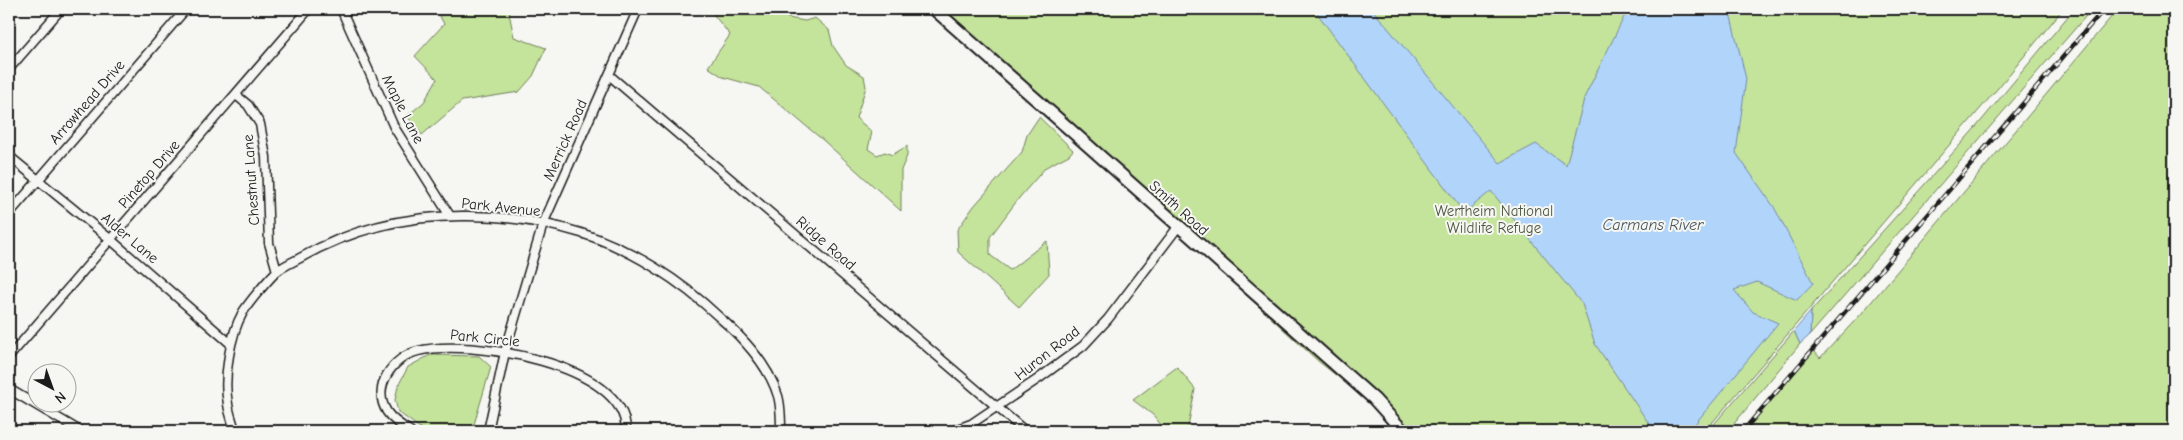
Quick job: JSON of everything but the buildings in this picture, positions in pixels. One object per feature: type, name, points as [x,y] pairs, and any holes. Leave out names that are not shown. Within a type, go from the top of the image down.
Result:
[{"type":"street","points":[[9,69],[61,9]]},
{"type":"street","name":"Arrowhead Drive","points":[[9,214],[186,9]]},
{"type":"street","name":"Pinetop Drive","points":[[9,357],[309,9]]},
{"type":"street","name":"Maple Lane","points":[[341,9],[394,127],[450,216]]},
{"type":"street","name":"Merrick Road","points":[[488,431],[505,352],[543,224],[638,9]]},
{"type":"street","name":"Smith Road","points":[[934,9],[1374,399],[1403,431]]},
{"type":"street","name":"Ridge Road","points":[[609,75],[1025,431]]},
{"type":"street","name":"Chestnut Lane","points":[[236,95],[248,105],[260,124],[266,157],[270,243],[277,271]]},
{"type":"street","name":"Alder Lane","points":[[9,156],[37,181],[110,239],[231,344]]},
{"type":"street","name":"Park Avenue","points":[[235,431],[227,403],[231,344],[244,312],[277,271],[317,249],[363,230],[418,219],[450,216],[488,216],[543,224],[582,234],[627,252],[666,276],[708,306],[742,340],[768,375],[778,396],[781,431]]},
{"type":"street","name":"Huron Road","points":[[952,431],[971,424],[1083,346],[1108,319],[1178,227]]},
{"type":"street","name":"Park Circle","points":[[410,431],[388,413],[382,402],[384,380],[392,366],[402,357],[418,351],[446,347],[505,352],[542,360],[566,369],[604,390],[618,403],[625,415],[626,431]]},
{"type":"street","points":[[9,388],[80,431]]},
{"type":"green space","points":[[436,9],[513,9],[509,13],[514,37],[546,48],[533,76],[519,92],[462,101],[422,135],[407,116],[424,102],[437,79],[415,56],[444,24]]},
{"type":"green space","points":[[709,9],[780,9],[788,18],[805,21],[815,18],[829,30],[833,46],[846,65],[864,76],[866,87],[856,118],[872,132],[868,149],[877,155],[885,152],[892,155],[907,146],[907,156],[901,170],[901,211],[824,141],[759,87],[723,77],[708,67],[730,35]]},
{"type":"green space","name":"Wertheim National Wildlife Refuge","points":[[926,9],[2063,9],[1998,88],[1705,431],[1391,431],[1384,419],[1356,391],[1318,361],[1195,248]]},
{"type":"green space","points":[[2074,9],[2092,9],[1810,335],[1811,311],[1977,126]]},
{"type":"green space","points":[[2118,9],[2174,9],[2174,431],[1744,431],[1814,351],[1820,358],[1862,313]]},
{"type":"green space","points":[[1039,117],[1073,150],[1069,155],[1046,167],[1019,198],[990,237],[990,255],[1010,270],[1047,241],[1049,274],[1019,307],[958,252],[957,230],[974,206],[1022,152],[1027,135]]},
{"type":"green space","points":[[1794,331],[1800,344],[1728,431],[1708,431]]},
{"type":"green space","points":[[430,355],[479,356],[491,367],[472,431],[424,431],[398,412],[395,400],[398,386],[408,367]]},
{"type":"green space","points":[[1177,367],[1195,389],[1188,427],[1190,431],[1166,431],[1153,415],[1133,400]]},
{"type":"water","name":"Carmans River","points":[[1314,9],[1372,9],[1500,163],[1536,144],[1566,165],[1585,96],[1628,9],[1729,9],[1746,79],[1736,153],[1774,207],[1813,283],[1797,300],[1757,282],[1734,290],[1753,312],[1778,323],[1689,431],[1654,431],[1595,344],[1582,304],[1491,191],[1464,213]]},
{"type":"water","points":[[1811,311],[1810,335],[1800,344],[1794,331]]},
{"type":"railway","points":[[1743,431],[2104,9]]}]
